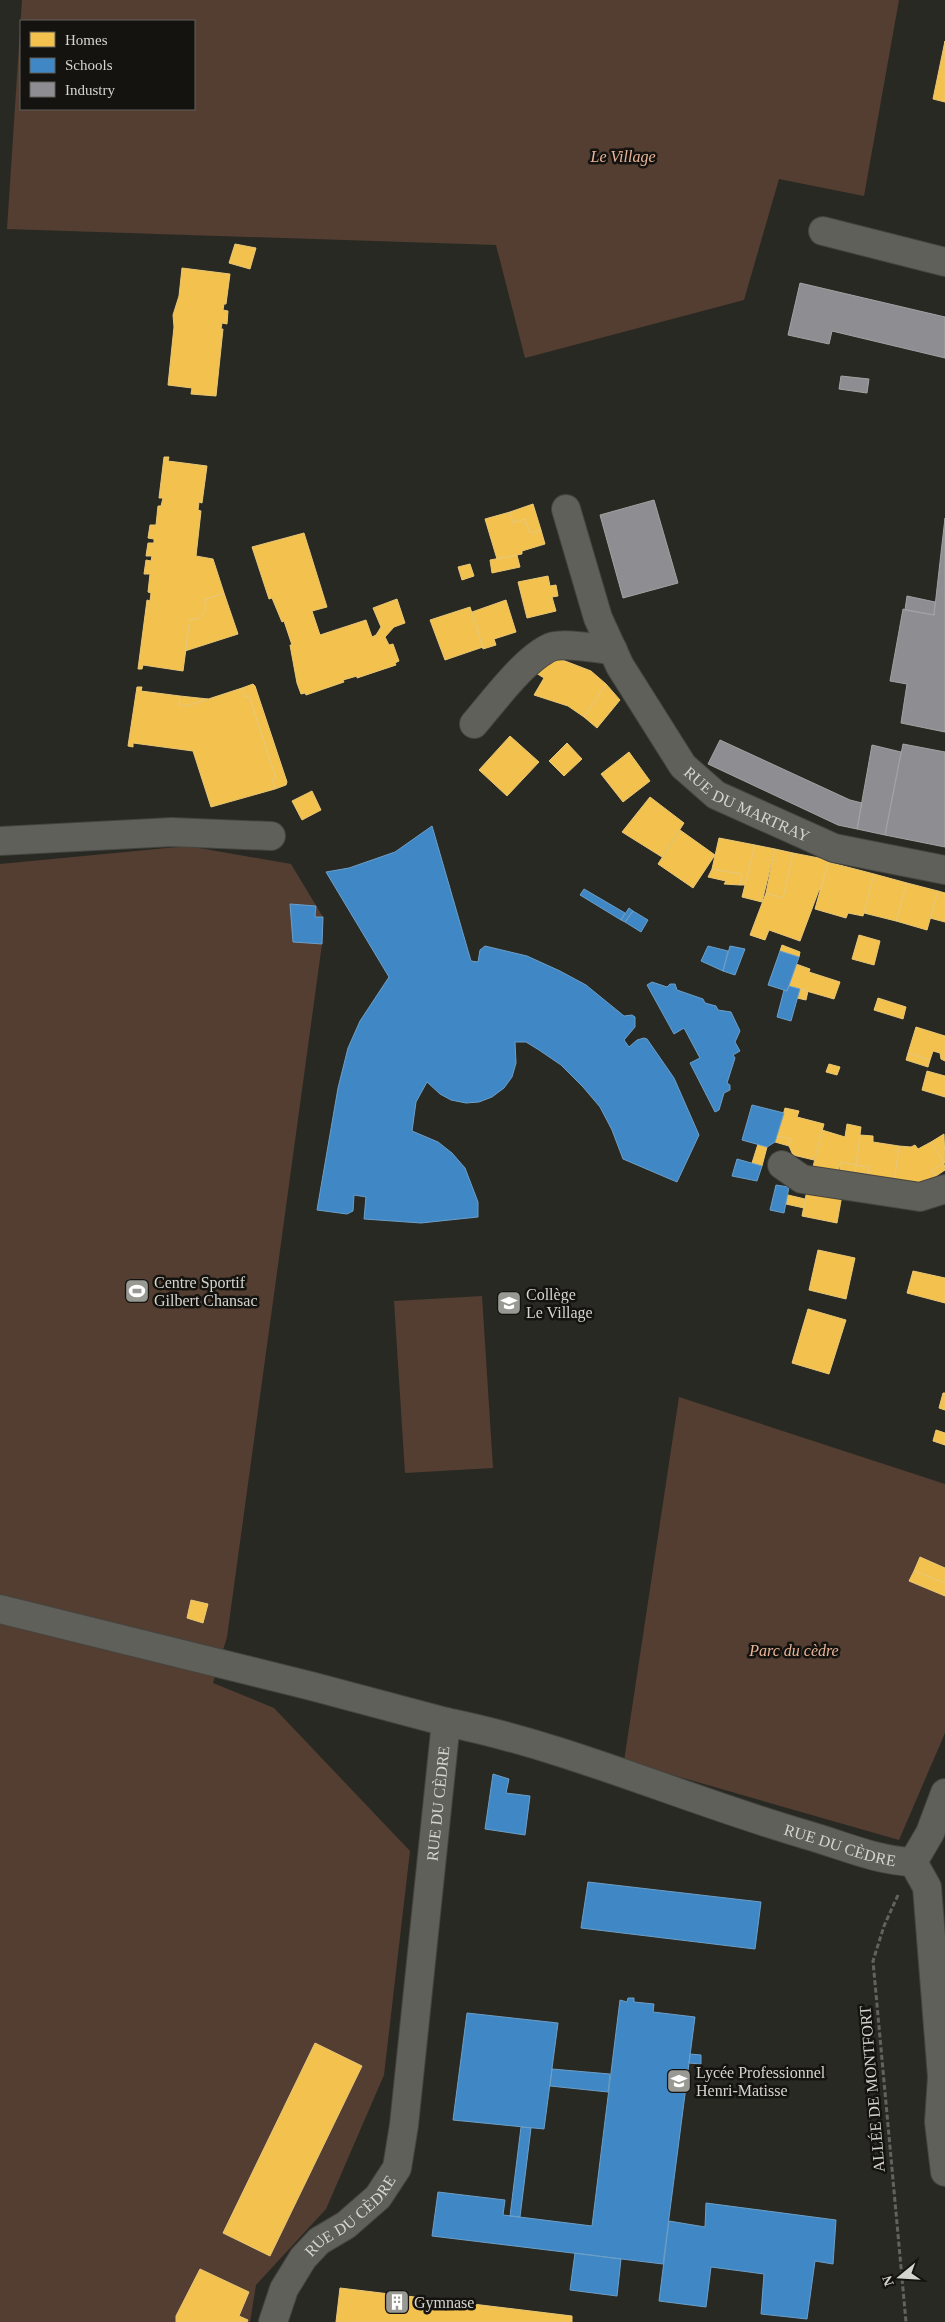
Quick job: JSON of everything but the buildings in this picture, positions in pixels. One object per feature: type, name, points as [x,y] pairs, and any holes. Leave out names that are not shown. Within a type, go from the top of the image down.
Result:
[{"type":"street","points":[[823,231],[945,262]]},
{"type":"street","name":"RUE DU MARTRAY","points":[[566,509],[598,618],[620,666],[683,766],[716,795],[834,848],[945,870]]},
{"type":"street","points":[[474,724],[532,659],[552,646],[582,646],[613,650]]},
{"type":"street","points":[[0,841],[172,832],[271,836]]},
{"type":"street","points":[[782,1165],[802,1179],[920,1197],[945,1189]]},
{"type":"street","points":[[0,1609],[311,1686],[446,1722]]},
{"type":"street","name":"RUE DU CÈDRE","points":[[273,2322],[284,2289],[303,2258],[319,2241],[346,2225],[372,2202],[397,2168],[404,2125],[446,1722],[544,1748],[892,1862],[913,1862]]},
{"type":"street","points":[[945,1792],[930,1833],[913,1862],[927,1887],[944,2077],[939,2122],[945,2172]]},
{"type":"path","name":"ALLÉE DE MONTFORT","points":[[906,2322],[874,1961],[884,1926],[913,1862]]},
{"type":"green space","name":"Le Village","points":[[22,0],[899,0],[864,196],[779,179],[744,300],[525,358],[496,245],[7,229],[20,31],[20,110],[195,110],[195,20],[21,20]]},
{"type":"green space","name":"Centre Sportif Gilbert Chansac","points":[[188,846],[291,864],[323,917],[322,944],[227,1637],[213,1683],[274,1708],[410,1851],[384,2075],[326,2209],[256,2285],[250,2322],[0,2322],[0,864]]},
{"type":"green space","points":[[482,1296],[493,1468],[405,1473],[394,1301]]},
{"type":"green space","name":"Parc du cèdre","points":[[679,1397],[945,1484],[945,1733],[899,1840],[624,1761]]},
{"type":"place","name":"Centre Sportif Gilbert Chansac","points":[[137,1291]]},
{"type":"place","name":"Collège Le Village","points":[[509,1303]]},
{"type":"place","name":"Lycée Professionnel Henri-Matisse","points":[[679,2081]]},
{"type":"place","name":"Gymnase","points":[[397,2302]]}]
